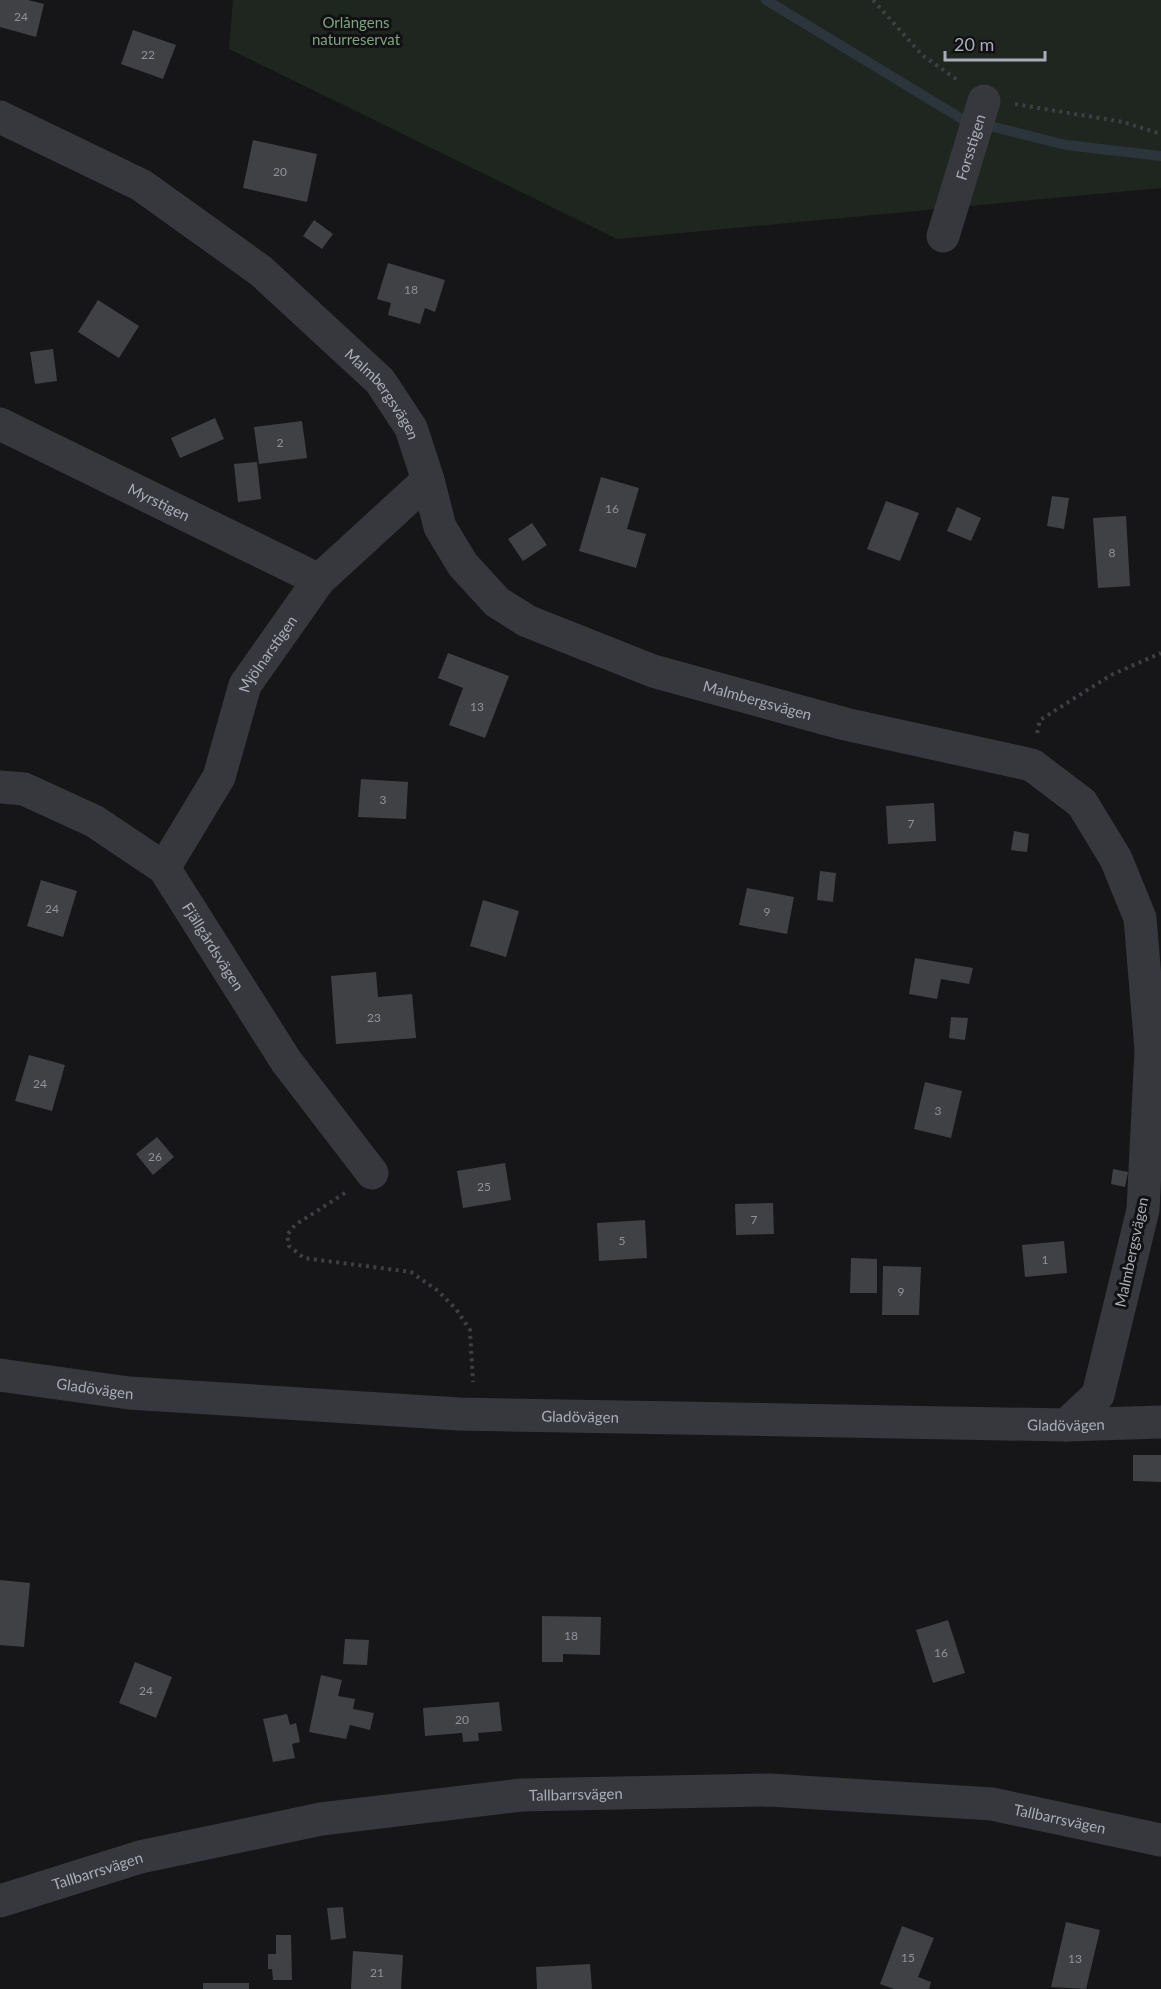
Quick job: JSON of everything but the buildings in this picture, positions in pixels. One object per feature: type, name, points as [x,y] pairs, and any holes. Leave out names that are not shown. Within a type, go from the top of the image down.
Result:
[{"type":"street","name":"Forsstigen","points":[[943,236],[984,100]]},
{"type":"street","name":"Malmbergsvägen","points":[[0,117],[141,185],[261,271],[380,381],[411,428],[440,527],[463,565],[497,602],[527,621],[653,670],[845,724],[1032,765],[1082,803],[1116,859],[1140,918],[1150,1050],[1143,1210],[1098,1395],[1066,1425]]},
{"type":"street","name":"Myrstigen","points":[[0,424],[319,580]]},
{"type":"street","name":"Mjölnarstigen","points":[[164,868],[219,777],[245,685],[319,580],[428,480]]},
{"type":"street","name":"Fjällgårdsvägen","points":[[0,787],[24,789],[94,820],[164,868],[286,1061],[372,1173]]},
{"type":"street","name":"Gladövägen","points":[[0,1375],[129,1393],[459,1414],[1066,1425],[1161,1422]]},
{"type":"street","name":"Tallbarrsvägen","points":[[0,1901],[140,1857],[321,1819],[521,1795],[770,1790],[992,1804],[1161,1840]]},
{"type":"path","name":"Forsstigen","points":[[873,0],[922,55],[984,100]]},
{"type":"path","points":[[984,100],[1123,122],[1161,134]]},
{"type":"path","points":[[1032,765],[1040,720],[1111,675],[1161,653]]},
{"type":"path","points":[[372,1173],[295,1225],[287,1235],[289,1246],[304,1258],[411,1272],[438,1291],[456,1309],[470,1330],[474,1385]]},
{"type":"green space","name":"Orlångens naturreservat","points":[[233,0],[1161,0],[1161,188],[617,239],[229,49]]},
{"type":"waterway","points":[[766,0],[962,119],[1066,145],[1161,156]]}]
